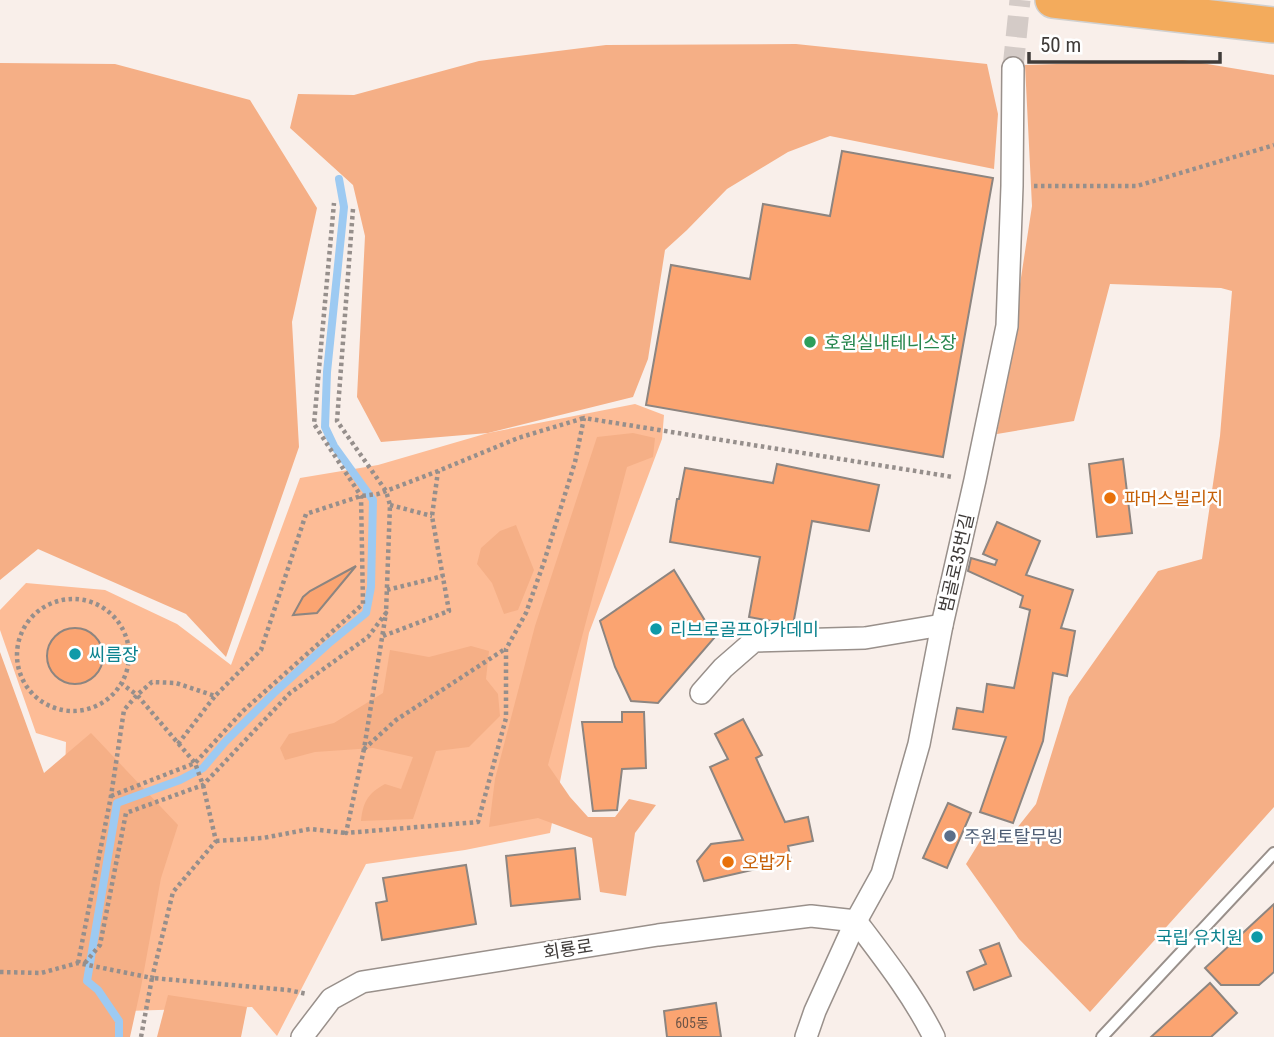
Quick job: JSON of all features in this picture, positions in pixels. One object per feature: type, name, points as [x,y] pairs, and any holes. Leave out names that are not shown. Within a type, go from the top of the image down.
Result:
[{"type":"highway","points":[[1053,0],[1274,25]]},
{"type":"street","name":"범골로35번길","points":[[806,1037],[856,921],[881,874],[919,744],[1007,326],[1013,68]]},
{"type":"street","points":[[701,693],[723,668],[754,641],[865,638],[942,625]]},
{"type":"street","name":"회룡로","points":[[302,1037],[331,999],[362,982],[658,934],[811,916],[856,921]]},
{"type":"street","points":[[856,921],[887,961],[934,1037]]},
{"type":"lane","points":[[1102,1037],[1274,854]]},
{"type":"path","points":[[1012,186],[1137,186],[1274,145]]},
{"type":"path","points":[[111,796],[196,765],[243,711],[363,604],[363,495],[314,424],[334,204]]},
{"type":"path","points":[[346,833],[364,749],[383,636],[390,505],[386,491],[337,421],[353,209]]},
{"type":"path","points":[[178,744],[215,696],[261,650],[306,514],[363,495],[378,494],[518,438],[584,418],[975,480]]},
{"type":"path","points":[[364,749],[396,720],[506,649],[526,613],[544,562],[575,462],[584,418]]},
{"type":"path","points":[[383,636],[449,611],[432,516],[438,471]]},
{"type":"path","points":[[390,505],[432,516]]},
{"type":"path","points":[[387,590],[443,576]]},
{"type":"path","points":[[64,598],[83,599],[101,605],[116,617],[126,633],[130,652],[128,671],[122,684],[102,704],[90,709],[76,712],[48,706],[27,688],[19,671],[17,652],[21,633],[31,617],[46,605],[64,598]]},
{"type":"path","points":[[81,963],[100,945],[126,813],[202,782],[290,693],[368,637],[386,613]]},
{"type":"path","points":[[141,1037],[173,892],[216,841],[263,838],[310,829],[346,833],[478,822],[506,718],[506,649]]},
{"type":"path","points":[[81,963],[124,710],[152,682],[176,683],[215,696]]},
{"type":"path","points":[[122,684],[137,695],[196,765],[216,841]]},
{"type":"path","points":[[0,972],[41,973],[81,963],[152,978],[288,990],[331,999]]},
{"type":"shaded area","points":[[796,44],[987,64],[998,114],[994,169],[830,136],[788,152],[727,189],[665,250],[648,359],[633,397],[488,433],[381,442],[357,397],[365,236],[353,185],[290,128],[298,94],[354,95],[479,61],[606,45]]},
{"type":"shaded area","points":[[1183,60],[1274,75],[1274,807],[1090,1012],[1019,939],[966,864],[985,833],[1013,833],[1036,804],[1069,697],[1158,571],[1202,559],[1220,436],[1232,291],[1221,288],[1110,284],[1074,421],[997,434],[1032,206],[1025,65]]},
{"type":"shaded area","points":[[0,63],[115,64],[250,100],[317,208],[292,322],[299,447],[226,657],[186,614],[38,549],[0,580]]},
{"type":"shaded area","points":[[635,404],[664,415],[662,439],[589,633],[550,833],[465,850],[366,864],[277,1036],[252,1007],[127,1011],[59,961],[66,742],[36,733],[0,630],[0,610],[26,583],[105,590],[177,624],[231,665],[300,478],[378,465],[488,433]]},
{"type":"shaded area","points":[[633,433],[655,438],[653,457],[627,467],[548,765],[588,817],[615,817],[629,799],[656,805],[635,833],[626,896],[600,892],[592,838],[538,818],[489,827],[495,779],[535,626],[597,437]]},
{"type":"shaded area","points":[[516,525],[534,570],[518,610],[504,614],[492,583],[477,564],[481,548],[500,531]]},
{"type":"shaded area","points":[[471,646],[489,651],[486,679],[498,694],[500,716],[469,747],[436,751],[413,819],[361,821],[365,803],[374,791],[385,784],[401,789],[413,757],[373,748],[315,752],[285,760],[280,748],[289,734],[334,723],[383,693],[390,650],[429,657]]},
{"type":"shaded area","points":[[0,652],[44,773],[91,733],[178,825],[161,878],[130,1037],[0,1037]]},
{"type":"shaded area","points":[[168,995],[247,1007],[241,1037],[157,1037]]},
{"type":"building","name":"호원실내테니스장","points":[[842,151],[993,178],[943,457],[646,405],[671,265],[750,279],[763,204],[830,216]]},
{"type":"building","name":"파머스빌리지","points":[[1123,459],[1132,533],[1097,537],[1089,464]]},
{"type":"building","points":[[777,464],[879,485],[869,531],[812,521],[793,625],[749,617],[760,557],[670,542],[685,468],[773,483]]},
{"type":"building","points":[[997,522],[1040,541],[1026,575],[1073,590],[1061,628],[1075,631],[1067,676],[1053,673],[1043,741],[1013,823],[980,812],[1006,737],[953,729],[957,708],[983,712],[987,684],[1014,688],[1030,610],[1020,607],[1023,596],[968,571],[971,558],[995,565],[997,560],[983,554]]},
{"type":"building","points":[[356,566],[317,613],[293,615],[303,597],[310,591]]},
{"type":"building","name":"리브로골프아카데미","points":[[674,570],[715,637],[658,703],[631,701],[615,667],[600,621]]},
{"type":"building","name":"씨름장","points":[[70,628],[80,628],[95,636],[101,645],[101,667],[95,676],[80,684],[70,684],[52,672],[47,661],[47,651],[59,633]]},
{"type":"building","points":[[622,712],[644,712],[646,768],[622,769],[617,810],[593,811],[582,722],[622,722]]},
{"type":"building","points":[[743,719],[762,755],[756,758],[785,822],[808,817],[813,841],[788,846],[791,861],[704,881],[697,861],[711,844],[743,840],[710,767],[728,759],[715,734]]},
{"type":"building","points":[[948,803],[971,813],[947,868],[923,858]]},
{"type":"building","points":[[575,848],[580,899],[511,906],[506,856]]},
{"type":"building","points":[[466,865],[476,924],[382,940],[376,903],[387,901],[383,878]]},
{"type":"building","name":"국립 유치원","points":[[1274,904],[1274,972],[1259,985],[1221,985],[1205,968]]},
{"type":"building","points":[[999,943],[1011,976],[974,990],[967,972],[986,964],[980,950]]},
{"type":"building","points":[[1210,983],[1237,1013],[1211,1037],[1151,1037]]},
{"type":"building","points":[[716,1003],[721,1037],[667,1037],[664,1011]]},
{"type":"waterway","points":[[119,1037],[119,1021],[98,990],[87,981],[117,803],[180,780],[203,768],[275,692],[366,613],[371,587],[373,500],[334,446],[325,427],[327,372],[344,207],[339,179]]},
{"type":"tunnel","points":[[1013,68],[1020,0]]},
{"type":"place","name":"호원실내테니스장","points":[[810,342]]},
{"type":"place","name":"파머스빌리지","points":[[1110,498]]},
{"type":"place","name":"리브로골프아카데미","points":[[656,629]]},
{"type":"place","name":"씨름장","points":[[75,654]]},
{"type":"place","name":"주원토탈무빙","points":[[950,836]]},
{"type":"place","name":"오밥가","points":[[728,862]]},
{"type":"place","name":"국립 유치원","points":[[1257,937]]}]
